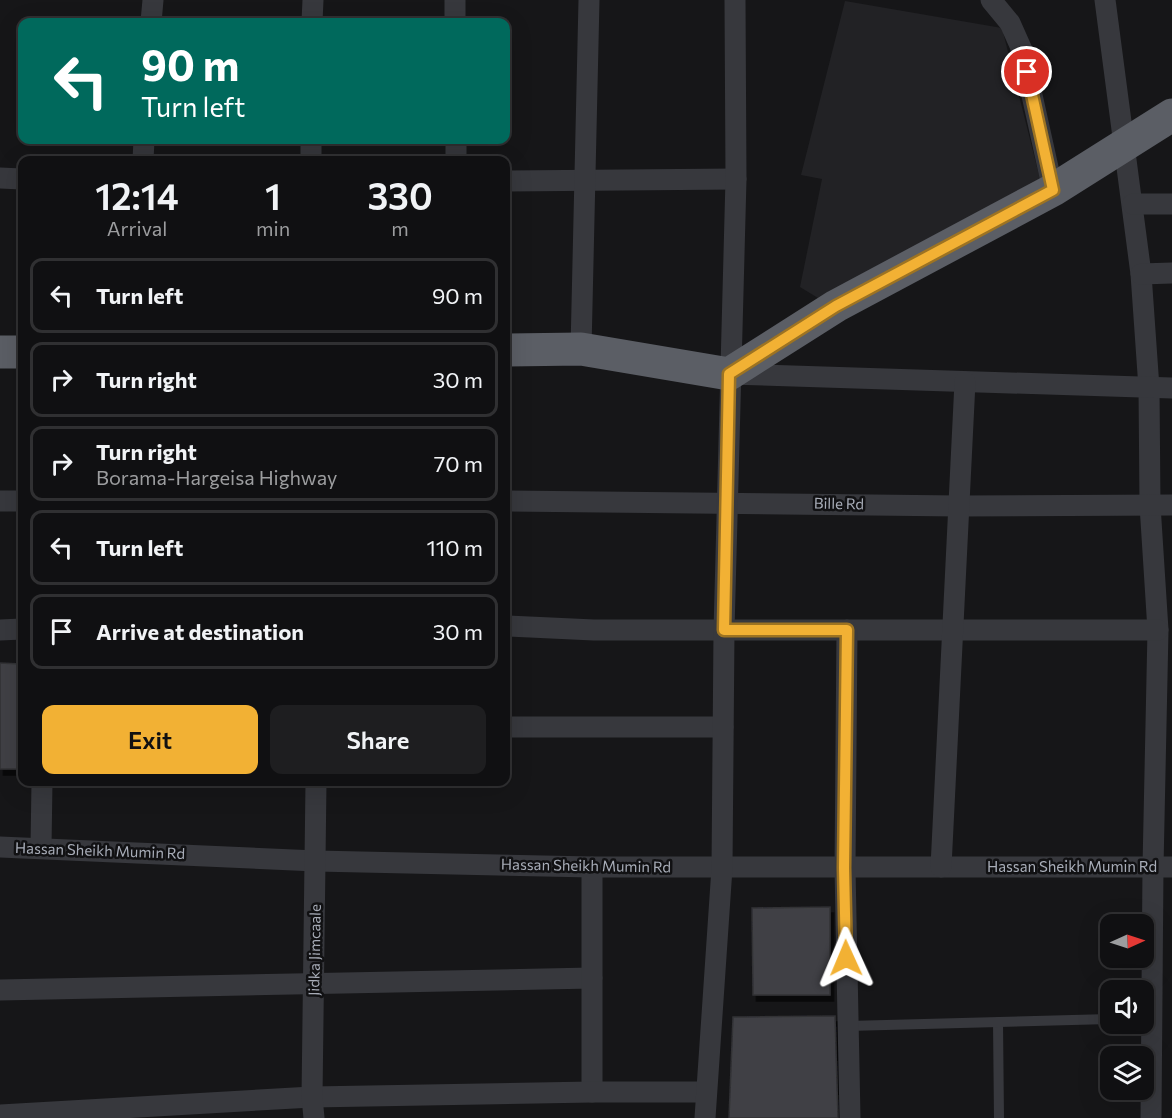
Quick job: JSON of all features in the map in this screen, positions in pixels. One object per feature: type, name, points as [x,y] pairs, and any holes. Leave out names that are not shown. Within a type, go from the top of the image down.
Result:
[{"type":"highway","points":[[510,351],[581,349],[729,374],[836,306],[1053,190],[1172,115]]},
{"type":"highway","points":[[0,352],[18,352]]},
{"type":"street","points":[[151,18],[153,0]]},
{"type":"street","points":[[312,18],[313,0]]},
{"type":"street","points":[[455,0],[455,18]]},
{"type":"street","points":[[581,349],[589,0]]},
{"type":"street","points":[[705,1118],[722,867],[729,374],[736,179],[735,0]]},
{"type":"street","points":[[991,0],[1010,23],[1022,50],[1053,190]]},
{"type":"street","points":[[1105,0],[1141,274],[1149,388],[1150,505],[1158,630],[1165,659],[1162,867],[1151,1118]]},
{"type":"street","points":[[0,178],[18,179]]},
{"type":"street","points":[[510,181],[736,179]]},
{"type":"street","points":[[1133,204],[1172,204]]},
{"type":"street","points":[[1141,274],[1172,273]]},
{"type":"street","points":[[729,374],[1172,388]]},
{"type":"street","points":[[941,867],[965,382]]},
{"type":"street","points":[[0,501],[18,501]]},
{"type":"street","name":"Bille Rd","points":[[510,501],[959,506],[1172,505]]},
{"type":"street","points":[[510,626],[594,630],[1158,630]]},
{"type":"street","points":[[0,630],[18,629]]},
{"type":"street","points":[[847,630],[844,868],[850,1118]]},
{"type":"street","points":[[510,727],[723,727]]},
{"type":"street","points":[[41,847],[42,786]]},
{"type":"street","name":"Jidka Jimcaale","points":[[313,1108],[316,786]]},
{"type":"street","name":"Hassan Sheikh Mumin Rd","points":[[0,847],[41,847],[316,861],[592,867],[1162,867]]},
{"type":"street","points":[[592,867],[592,1092]]},
{"type":"street","points":[[0,990],[592,978]]},
{"type":"street","points":[[0,1115],[313,1108],[592,1092],[705,1092]]},
{"type":"lane","points":[[848,1026],[1100,1019]]},
{"type":"lane","points":[[998,1022],[999,1118]]},
{"type":"shaded area","points":[[845,1],[1002,28],[1040,179],[818,298],[800,287],[822,179],[801,175]]},
{"type":"building","points":[[0,663],[18,664],[18,769],[0,769]]},
{"type":"building","points":[[830,907],[830,995],[753,995],[752,908]]},
{"type":"building","points":[[835,1016],[838,1118],[729,1118],[733,1017]]},
{"type":"route","points":[[846,958],[844,868],[847,630],[724,630],[729,374],[836,306],[1053,190],[1027,72]]}]
